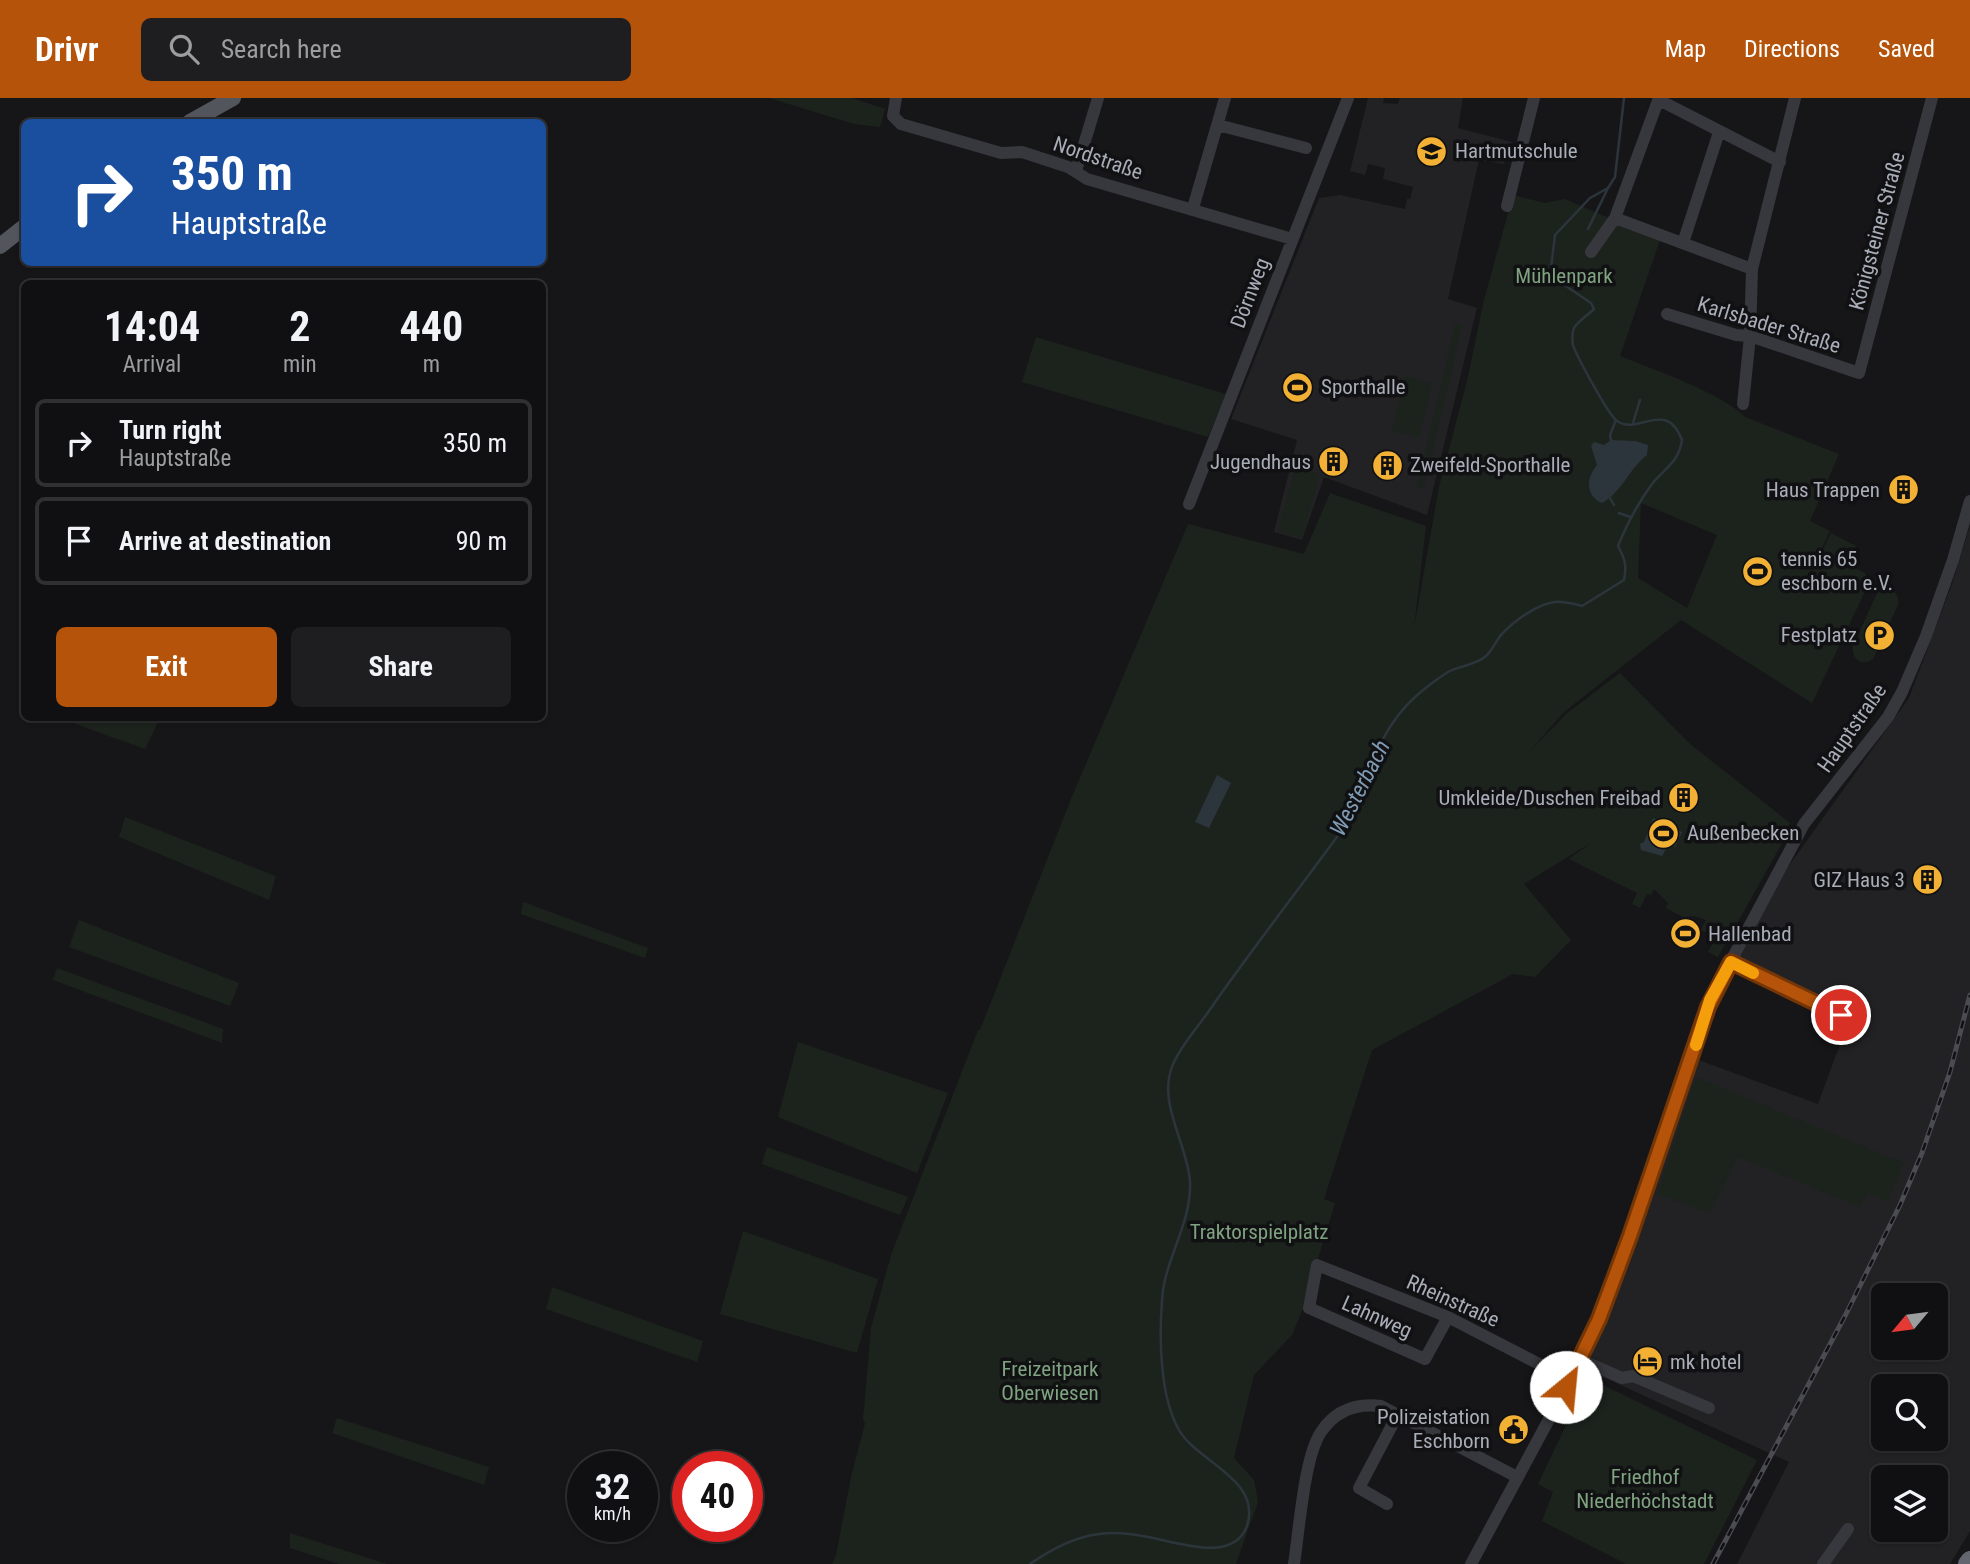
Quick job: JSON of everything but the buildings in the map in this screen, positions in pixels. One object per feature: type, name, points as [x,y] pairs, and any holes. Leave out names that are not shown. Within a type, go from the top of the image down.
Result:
[{"type":"main road","points":[[195,119],[233,98]]},
{"type":"main road","points":[[0,246],[21,229]]},
{"type":"street","name":"Nordstraße","points":[[896,98],[893,116],[901,124],[1001,153],[1022,152],[1076,172],[1087,179],[1292,239]]},
{"type":"street","points":[[1076,172],[1098,98]]},
{"type":"street","points":[[1193,208],[1225,98]]},
{"type":"street","name":"Dörnweg","points":[[1189,504],[1348,98]]},
{"type":"street","points":[[1507,206],[1534,98]]},
{"type":"street","points":[[1743,404],[1750,336],[1752,269],[1796,98]]},
{"type":"street","name":"Königsteiner Straße","points":[[1859,373],[1932,98]]},
{"type":"street","points":[[1591,252],[1615,218],[1659,99],[1780,162]]},
{"type":"street","points":[[1218,125],[1306,148]]},
{"type":"street","points":[[1683,243],[1719,132]]},
{"type":"street","points":[[1615,218],[1752,269]]},
{"type":"street","name":"Karlsbader Straße","points":[[1667,314],[1736,335],[1750,336],[1859,373]]},
{"type":"street","name":"Hauptstraße","points":[[1471,1564],[1581,1360],[1630,1236],[1710,1000],[1804,824],[1888,717],[1902,692],[1926,636],[1970,501]]},
{"type":"street","points":[[1731,962],[1848,1018]]},
{"type":"street","name":"Rheinstraße","points":[[1317,1265],[1448,1317],[1570,1380]]},
{"type":"street","name":"Lahnweg","points":[[1317,1265],[1309,1308],[1425,1359],[1448,1317]]},
{"type":"street","points":[[1581,1360],[1622,1378],[1633,1376],[1709,1408]]},
{"type":"street","points":[[1293,1564],[1307,1469],[1320,1433],[1336,1416],[1362,1404],[1381,1406],[1398,1414],[1517,1477]]},
{"type":"street","points":[[1387,1504],[1359,1488],[1398,1414]]},
{"type":"street","points":[[1823,1564],[1848,1530]]},
{"type":"shaded area","points":[[1368,98],[1384,98],[1383,103],[1398,104],[1400,98],[1463,98],[1458,128],[1512,142],[1504,164],[1479,160],[1448,299],[1477,308],[1427,515],[1324,477],[1302,540],[1274,532],[1297,440],[1231,419],[1319,198],[1340,195],[1405,209],[1407,199],[1410,199],[1413,187],[1383,179],[1385,168],[1368,164],[1365,175],[1350,171]]},
{"type":"shaded area","points":[[1611,440],[1635,441],[1648,445],[1647,455],[1615,493],[1602,503],[1592,496],[1589,486],[1597,465],[1591,446],[1594,442],[1604,445]]},
{"type":"shaded area","points":[[1970,526],[1970,1531],[1950,1564],[1737,1564],[1789,1462],[1579,1366],[1602,1327],[1696,1059],[1818,1104],[1848,1022],[1732,967],[1788,867],[1909,698],[1953,581]]},
{"type":"shaded area","points":[[1217,775],[1231,783],[1209,828],[1195,822]]},
{"type":"shaded area","name":"Außenbecken","points":[[1653,818],[1682,832],[1675,847],[1659,839],[1654,842],[1666,849],[1662,856],[1641,850],[1640,844],[1644,842]]},
{"type":"green space","points":[[769,98],[852,98],[885,109],[880,127],[854,124]]},
{"type":"green space","name":"Freizeitpark Oberwiesen","points":[[1513,195],[1545,203],[1565,199],[1660,240],[1620,356],[1703,390],[1745,417],[1839,454],[1810,521],[1830,531],[1794,607],[1831,533],[1856,546],[1853,567],[1865,573],[1870,581],[1812,703],[1681,620],[1564,712],[1529,752],[1566,714],[1620,673],[1689,743],[1790,823],[1780,847],[1718,957],[1708,952],[1716,937],[1701,930],[1706,920],[1695,916],[1683,917],[1666,908],[1668,903],[1654,889],[1651,895],[1647,894],[1640,908],[1632,904],[1637,893],[1569,859],[1592,842],[1524,884],[1571,940],[1535,977],[1513,974],[1372,1050],[1324,1199],[1335,1203],[1303,1308],[1292,1335],[1254,1375],[1234,1458],[1254,1480],[1258,1502],[1236,1564],[832,1564],[865,1423],[863,1420],[871,1328],[891,1255],[1071,799],[1188,524],[1304,554],[1330,493],[1426,526],[1414,628],[1439,487],[1467,381],[1484,300]],"holes":[[[1641,503],[1717,535],[1687,608],[1638,578]]]},
{"type":"green space","points":[[1455,324],[1462,325],[1424,489],[1417,488]]},
{"type":"green space","points":[[1036,337],[1226,394],[1208,437],[1022,382]]},
{"type":"green space","points":[[1405,376],[1432,383],[1419,438],[1392,431]]},
{"type":"green space","points":[[1296,467],[1320,474],[1302,538],[1277,531]]},
{"type":"green space","points":[[1887,589],[1896,594],[1898,605],[1873,659],[1861,662],[1854,655],[1853,646],[1877,593]]},
{"type":"green space","points":[[67,721],[159,721],[145,749]]},
{"type":"green space","points":[[125,817],[276,876],[269,900],[119,837]]},
{"type":"green space","points":[[523,902],[648,948],[645,958],[521,914]]},
{"type":"green space","points":[[79,920],[239,983],[230,1006],[69,947]]},
{"type":"green space","points":[[57,968],[223,1029],[222,1043],[53,980]]},
{"type":"green space","points":[[798,1042],[948,1093],[917,1173],[778,1117]]},
{"type":"green space","points":[[1696,1077],[1904,1163],[1888,1202],[1868,1193],[1860,1207],[1738,1157],[1710,1213],[1657,1194]]},
{"type":"green space","points":[[767,1147],[908,1197],[900,1215],[762,1164]]},
{"type":"green space","points":[[743,1231],[878,1279],[857,1353],[720,1314]]},
{"type":"green space","points":[[552,1287],[703,1341],[697,1362],[546,1309]]},
{"type":"green space","name":"Friedhof Niederhöchstadt","points":[[1577,1379],[1603,1385],[1757,1460],[1704,1564],[1626,1564],[1542,1521],[1553,1492],[1538,1484],[1566,1425],[1556,1419]]},
{"type":"green space","points":[[337,1418],[489,1467],[484,1485],[332,1433]]},
{"type":"green space","points":[[290,1533],[387,1564],[339,1564],[290,1548]]},
{"type":"waterway","name":"Westerbach","points":[[1030,1564],[1063,1545],[1099,1534],[1130,1534],[1203,1548],[1230,1544],[1240,1538],[1247,1526],[1249,1510],[1245,1496],[1237,1483],[1199,1452],[1179,1430],[1164,1385],[1162,1301],[1168,1271],[1187,1212],[1190,1181],[1169,1100],[1170,1073],[1188,1039],[1345,826],[1382,741],[1405,707],[1448,672],[1486,656],[1507,629],[1533,610],[1555,602],[1582,606],[1624,580],[1625,563],[1618,546],[1637,506],[1652,484],[1675,459],[1682,440],[1676,428],[1668,421],[1660,419],[1625,424],[1613,417],[1586,372],[1573,343],[1574,328],[1594,309],[1591,303],[1554,278],[1551,268],[1555,235],[1590,198],[1608,188],[1615,177],[1624,98]]},
{"type":"waterway","points":[[1588,229],[1608,188]]},
{"type":"waterway","points":[[1633,423],[1640,400]]},
{"type":"waterway","points":[[1611,440],[1610,435],[1616,420]]},
{"type":"waterway","points":[[1610,498],[1614,505]]},
{"type":"waterway","points":[[1619,513],[1630,517]]},
{"type":"railway","points":[[1713,1564],[1846,1314],[1900,1205],[1922,1153],[1950,1072],[1970,995]]},
{"type":"slow traffic","points":[[1696,1045],[1710,1000],[1731,962],[1753,973]]},
{"type":"place","name":"Hartmutschule","points":[[1432,151]]},
{"type":"place","name":"Sporthalle","points":[[1298,387]]},
{"type":"place","name":"Jugendhaus","points":[[1334,462]]},
{"type":"place","name":"Zweifeld-Sporthalle","points":[[1387,465]]},
{"type":"place","name":"Haus Trappen","points":[[1903,490]]},
{"type":"place","name":"tennis 65 eschborn e.V.","points":[[1758,571]]},
{"type":"place","name":"Festplatz","points":[[1880,635]]},
{"type":"place","name":"Umkleide/Duschen Freibad","points":[[1684,798]]},
{"type":"place","name":"Außenbecken","points":[[1664,833]]},
{"type":"place","name":"GIZ Haus 3","points":[[1928,880]]},
{"type":"place","name":"Hallenbad","points":[[1685,934]]},
{"type":"place","name":"mk hotel","points":[[1647,1362]]},
{"type":"place","name":"Polizeistation Eschborn","points":[[1513,1429]]},
{"type":"route","points":[[1566,1387],[1599,1319],[1708,1007],[1731,962],[1841,1015]]},
{"type":"park label","name":"Mühlenpark","points":[[1564,276]]},
{"type":"park label","name":"Traktorspielplatz","points":[[1259,1232]]}]
